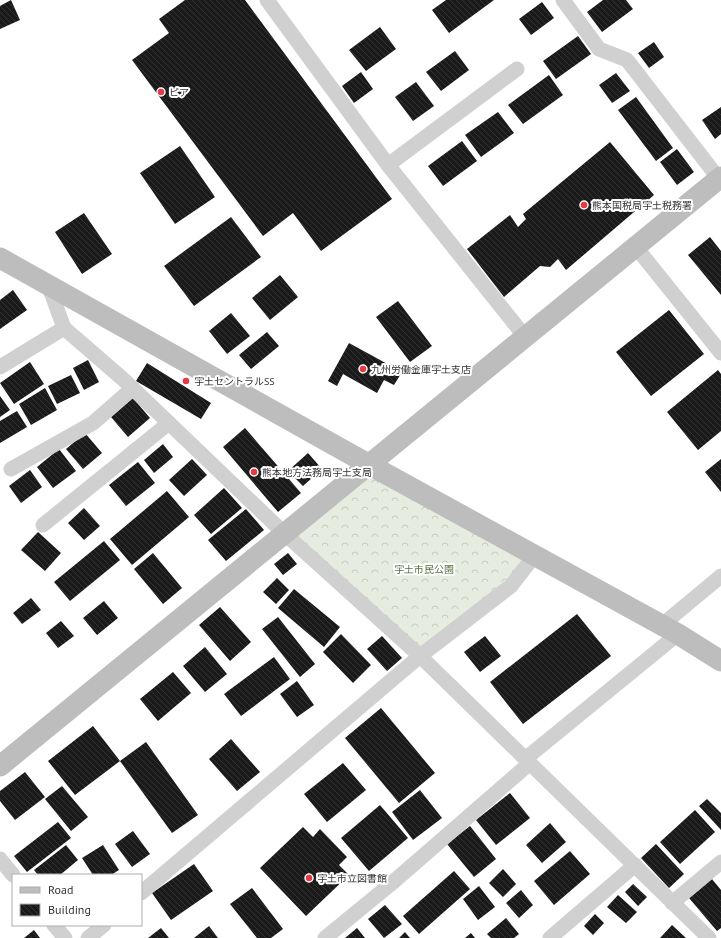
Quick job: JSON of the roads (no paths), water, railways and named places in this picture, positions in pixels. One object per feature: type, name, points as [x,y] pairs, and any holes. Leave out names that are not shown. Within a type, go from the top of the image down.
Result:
[{"type":"street","points":[[267,0],[388,165],[526,338]]},
{"type":"street","points":[[0,766],[285,534],[368,464],[526,338],[635,246],[720,178],[627,60],[599,49],[563,0]]},
{"type":"street","points":[[388,165],[517,69]]},
{"type":"street","points":[[635,246],[721,353]]},
{"type":"street","points":[[0,258],[368,464],[670,630],[721,661]]},
{"type":"street","points":[[48,284],[64,328],[133,388],[285,534],[420,656],[709,938]]},
{"type":"street","points":[[0,367],[64,328]]},
{"type":"street","points":[[12,469],[93,423],[133,388]]},
{"type":"street","points":[[43,524],[169,423]]},
{"type":"street","points":[[142,892],[420,656],[511,586],[535,555]]},
{"type":"street","points":[[324,938],[392,884],[528,761],[670,630],[721,576]]},
{"type":"street","points":[[0,859],[12,874]]},
{"type":"street","points":[[672,903],[721,862]]},
{"type":"street","points":[[550,938],[635,865]]},
{"type":"street","points":[[55,926],[65,938]]},
{"type":"street","points":[[88,938],[103,926]]},
{"type":"place","name":"ピア","points":[[161,92]]},
{"type":"place","name":"熊本国税局宇土税務署","points":[[584,205]]},
{"type":"place","name":"九州労働金庫宇土支店","points":[[363,369]]},
{"type":"place","name":"宇土セントラルSS","points":[[186,381]]},
{"type":"place","name":"熊本地方法務局宇土支局","points":[[254,472]]},
{"type":"place","name":"宇土市立図書館","points":[[309,878]]},
{"type":"park label","name":"宇土市民公園","points":[[424,569]]}]
